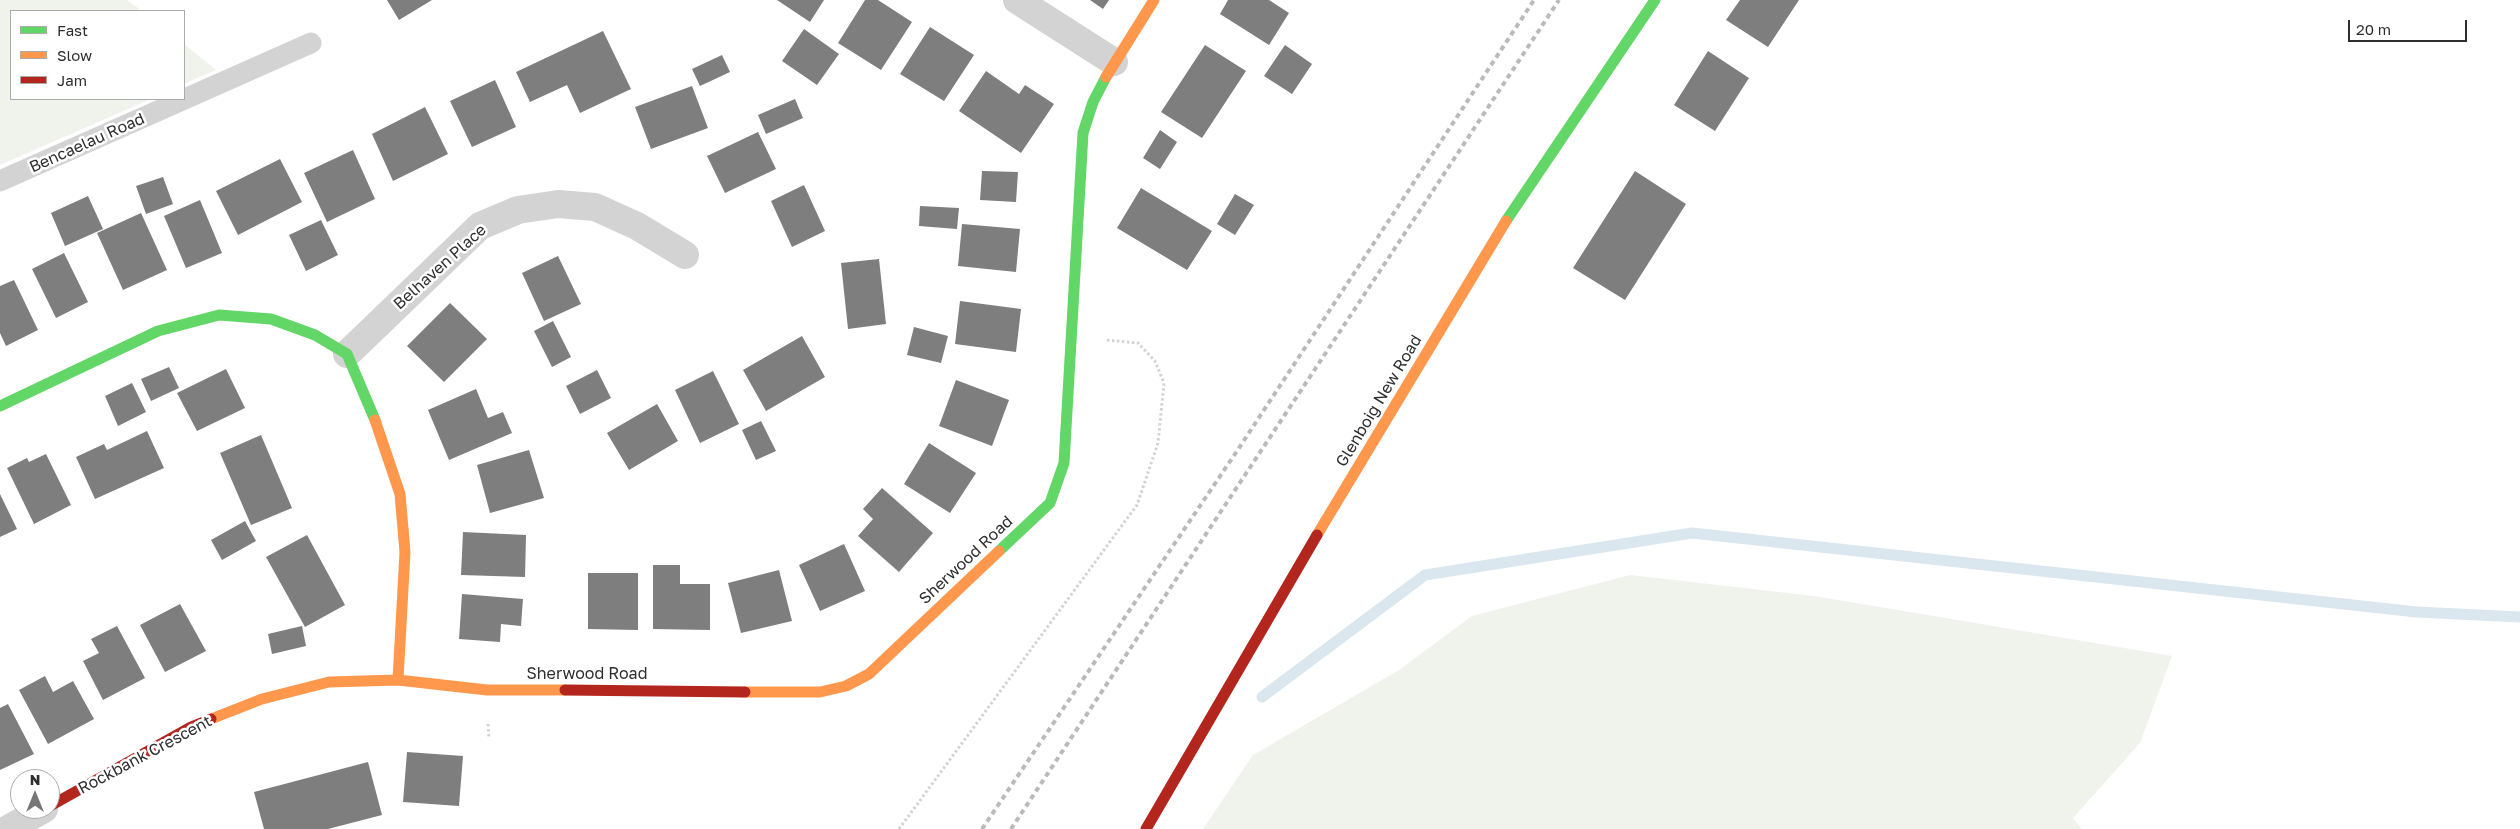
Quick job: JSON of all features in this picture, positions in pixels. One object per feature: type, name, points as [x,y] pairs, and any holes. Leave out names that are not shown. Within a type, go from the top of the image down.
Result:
[{"type":"street","points":[[1017,0],[1114,62]]},
{"type":"street","name":"Sherwood Road","points":[[398,680],[487,690],[820,692],[846,686],[869,674],[1050,503],[1064,462],[1083,133],[1093,102],[1114,62],[1154,0]]},
{"type":"street","name":"Glenboig New Road","points":[[1146,829],[1289,582],[1504,226],[1654,0]]},
{"type":"street","name":"Belhaven Place","points":[[347,354],[480,226],[518,210],[558,204],[595,207],[637,226],[685,255]]},
{"type":"street","points":[[0,406],[158,331],[219,315],[271,319],[315,335],[347,354],[384,441],[400,494],[405,552],[398,680]]},
{"type":"street","name":"Rockbank Crescent","points":[[60,800],[191,727],[262,700],[329,682],[398,680]]},
{"type":"street","points":[[8,829],[26,819]]},
{"type":"lane","name":"Bencaelau Road","points":[[185,99],[311,43]]},
{"type":"lane","name":"Bencaelau Road","points":[[0,181],[183,100]]},
{"type":"path","points":[[899,829],[1137,505],[1158,443],[1164,383],[1155,361],[1138,343],[1118,340],[1072,339]]},
{"type":"shaded area","points":[[0,0],[127,0],[141,10],[10,10],[10,100],[149,100],[0,165]]},
{"type":"shaded area","points":[[185,45],[216,70],[185,84]]},
{"type":"shaded area","points":[[1630,575],[1814,596],[2172,656],[2140,743],[2073,818],[2082,829],[1203,829],[1253,755],[1399,670],[1472,616]]},
{"type":"building","points":[[387,0],[432,0],[399,20]]},
{"type":"building","points":[[777,0],[824,0],[810,22]]},
{"type":"building","points":[[865,0],[878,0],[912,22],[881,70],[838,43]]},
{"type":"building","points":[[1090,0],[1109,0],[1103,9]]},
{"type":"building","points":[[1228,0],[1269,0],[1289,13],[1269,45],[1220,14]]},
{"type":"building","points":[[1740,0],[1799,0],[1768,47],[1726,20]]},
{"type":"building","points":[[930,27],[974,55],[944,101],[900,74]]},
{"type":"building","points":[[804,29],[839,54],[817,85],[782,61]]},
{"type":"building","points":[[603,31],[631,89],[580,113],[567,85],[530,102],[516,72]]},
{"type":"building","points":[[1205,45],[1246,71],[1202,138],[1161,112]]},
{"type":"building","points":[[1285,45],[1312,64],[1292,94],[1264,76]]},
{"type":"building","points":[[1708,51],[1749,78],[1715,131],[1674,105]]},
{"type":"building","points":[[722,55],[730,72],[700,86],[692,69]]},
{"type":"building","points":[[986,71],[1019,94],[1025,85],[1054,104],[1021,153],[959,111]]},
{"type":"building","points":[[495,80],[516,127],[472,147],[450,101]]},
{"type":"building","points":[[692,86],[708,128],[651,149],[635,107]]},
{"type":"building","points":[[795,99],[803,118],[766,134],[758,115]]},
{"type":"building","points":[[425,107],[448,154],[393,181],[372,134]]},
{"type":"building","points":[[1160,130],[1177,142],[1160,169],[1143,158]]},
{"type":"building","points":[[758,132],[776,169],[725,193],[707,156]]},
{"type":"building","points":[[353,150],[375,199],[327,222],[304,173]]},
{"type":"building","points":[[280,159],[302,202],[238,235],[216,191]]},
{"type":"building","points":[[982,171],[1018,172],[1016,202],[980,200]]},
{"type":"building","points":[[1635,171],[1686,204],[1625,300],[1573,268]]},
{"type":"building","points":[[163,177],[173,204],[146,214],[136,186]]},
{"type":"building","points":[[804,185],[825,231],[792,247],[771,201]]},
{"type":"building","points":[[1141,188],[1212,231],[1187,270],[1117,228]]},
{"type":"building","points":[[1235,194],[1254,205],[1235,235],[1217,224]]},
{"type":"building","points":[[88,196],[103,229],[65,246],[51,213]]},
{"type":"building","points":[[200,200],[222,253],[186,268],[164,216]]},
{"type":"building","points":[[920,206],[959,208],[957,229],[919,226]]},
{"type":"building","points":[[141,213],[167,270],[123,290],[97,233]]},
{"type":"building","points":[[321,220],[338,255],[306,271],[289,235]]},
{"type":"building","points":[[962,224],[1020,229],[1016,272],[958,266]]},
{"type":"building","points":[[64,253],[88,302],[56,318],[32,269]]},
{"type":"building","points":[[558,256],[581,304],[544,321],[522,273]]},
{"type":"building","points":[[879,259],[886,324],[848,329],[841,263]]},
{"type":"building","points":[[14,280],[38,330],[6,346],[0,333],[0,286]]},
{"type":"building","points":[[960,301],[1021,309],[1016,352],[955,344]]},
{"type":"building","points":[[450,303],[487,339],[444,382],[407,346]]},
{"type":"building","points":[[553,321],[571,357],[552,367],[534,331]]},
{"type":"building","points":[[914,327],[948,336],[941,363],[907,355]]},
{"type":"building","points":[[802,336],[825,377],[766,411],[743,370]]},
{"type":"building","points":[[169,367],[179,388],[151,401],[141,379]]},
{"type":"building","points":[[226,369],[245,408],[197,431],[177,393]]},
{"type":"building","points":[[597,370],[611,398],[580,414],[566,386]]},
{"type":"building","points":[[713,371],[739,424],[700,443],[675,390]]},
{"type":"building","points":[[956,380],[1009,400],[992,446],[939,426]]},
{"type":"building","points":[[132,383],[146,412],[118,426],[105,396]]},
{"type":"building","points":[[476,389],[488,418],[503,412],[512,433],[449,460],[428,410]]},
{"type":"building","points":[[657,404],[678,441],[629,470],[607,433]]},
{"type":"building","points":[[761,421],[776,451],[756,460],[742,430]]},
{"type":"building","points":[[147,431],[164,468],[95,499],[76,457],[104,444],[107,450]]},
{"type":"building","points":[[261,435],[292,508],[251,525],[220,453]]},
{"type":"building","points":[[929,443],[976,473],[950,513],[904,484]]},
{"type":"building","points":[[529,450],[544,498],[490,513],[477,465]]},
{"type":"building","points":[[46,454],[71,505],[34,524],[7,468],[27,458],[29,462]]},
{"type":"building","points":[[882,488],[933,533],[899,572],[858,536],[873,519],[863,509]]},
{"type":"building","points":[[0,494],[17,529],[0,537]]},
{"type":"building","points":[[245,521],[256,541],[222,560],[211,540]]},
{"type":"building","points":[[463,532],[526,535],[525,577],[461,575]]},
{"type":"building","points":[[307,535],[345,605],[305,627],[266,557]]},
{"type":"building","points":[[844,544],[865,591],[820,611],[799,565]]},
{"type":"building","points":[[653,565],[680,565],[680,584],[710,584],[710,630],[653,629]]},
{"type":"building","points":[[779,570],[792,621],[741,633],[728,583]]},
{"type":"building","points":[[588,573],[638,573],[638,630],[588,629]]},
{"type":"building","points":[[462,594],[523,599],[521,626],[501,624],[500,642],[459,639]]},
{"type":"building","points":[[180,604],[206,651],[165,672],[140,625]]},
{"type":"building","points":[[117,626],[145,678],[103,700],[83,661],[99,653],[91,639]]},
{"type":"building","points":[[302,626],[306,646],[272,654],[268,634]]},
{"type":"building","points":[[45,676],[53,692],[73,681],[94,719],[48,744],[19,690]]},
{"type":"building","points":[[8,704],[34,754],[0,770],[0,708]]},
{"type":"building","points":[[407,752],[463,756],[459,806],[403,802]]},
{"type":"building","points":[[368,762],[382,815],[328,829],[264,829],[254,792]]},
{"type":"waterway","points":[[1262,697],[1425,575],[1692,533],[2417,612],[2520,617]]},
{"type":"railway","points":[[982,829],[1235,454],[1534,0]]},
{"type":"railway","points":[[1011,829],[1559,0]]},
{"type":"traffic: fast","points":[[1506,221],[1655,0]]},
{"type":"traffic: fast","points":[[999,551],[1050,503],[1064,463],[1083,133],[1093,102],[1106,77]]},
{"type":"traffic: fast","points":[[0,406],[158,331],[219,315],[271,319],[315,335],[347,354],[375,420]]},
{"type":"traffic: slow","points":[[1106,77],[1154,0]]},
{"type":"traffic: slow","points":[[1317,535],[1506,221]]},
{"type":"traffic: slow","points":[[375,420],[400,494],[405,552],[398,680]]},
{"type":"traffic: slow","points":[[745,692],[820,692],[846,686],[869,674],[999,551]]},
{"type":"traffic: slow","points":[[211,719],[262,699],[329,682],[398,680],[487,690],[565,690]]},
{"type":"traffic: jam","points":[[1146,829],[1317,535]]},
{"type":"traffic: jam","points":[[565,690],[745,692]]},
{"type":"traffic: jam","points":[[60,800],[191,727],[211,719]]}]
